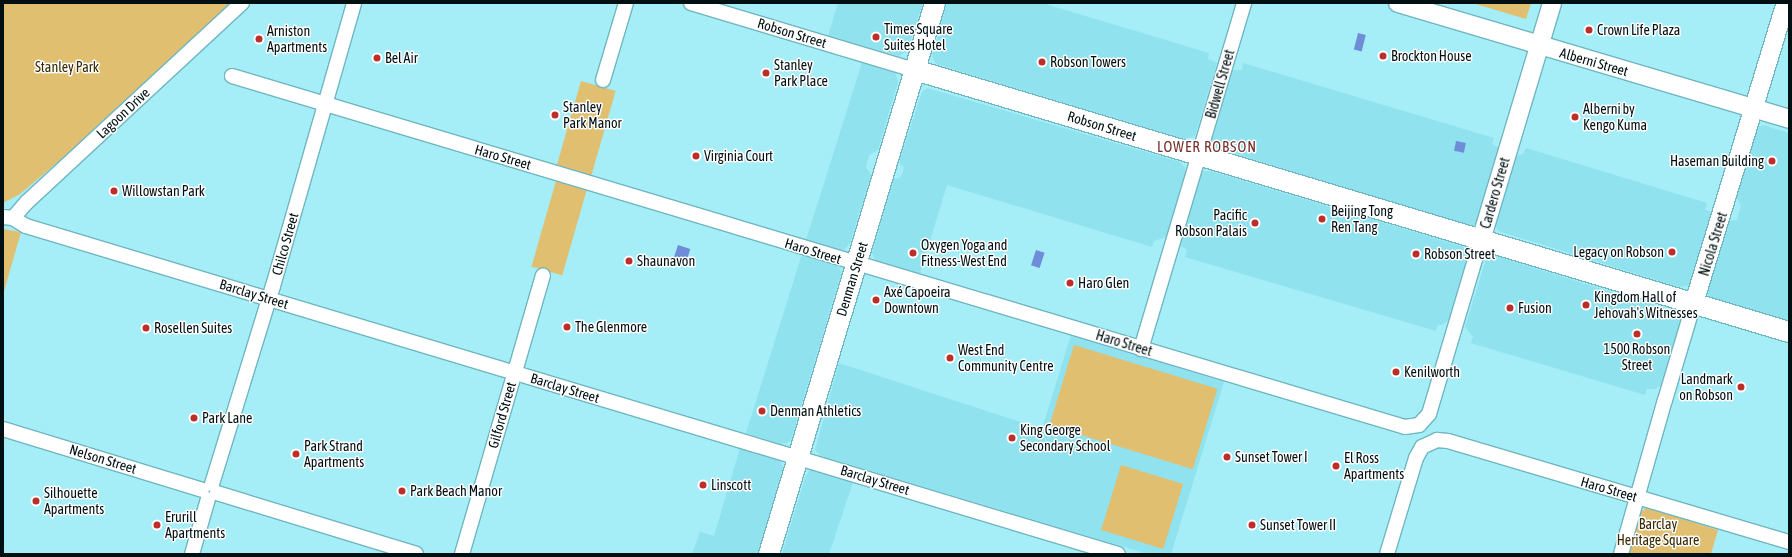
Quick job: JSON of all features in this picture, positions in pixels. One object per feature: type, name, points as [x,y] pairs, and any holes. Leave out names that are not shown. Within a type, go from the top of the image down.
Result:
[{"type":"main road","name":"Denman Street","points":[[769,554],[935,3]]},
{"type":"main road","name":"Robson Street","points":[[915,70],[1789,332]]},
{"type":"street","name":"Lagoon Drive","points":[[8,217],[27,202],[242,3]]},
{"type":"street","points":[[603,80],[626,3]]},
{"type":"street","name":"Robson Street","points":[[691,3],[915,70]]},
{"type":"street","name":"Bidwell Street","points":[[1141,349],[1244,3]]},
{"type":"street","name":"Alberni Street","points":[[1398,3],[1789,119]]},
{"type":"street","name":"Cardero Street","points":[[1419,425],[1429,414],[1538,45],[1552,3]]},
{"type":"street","name":"Nicola Street","points":[[1621,554],[1694,303],[1786,3]]},
{"type":"street","name":"Chilco Street","points":[[192,554],[269,299],[324,104],[354,6]]},
{"type":"street","name":"Haro Street","points":[[232,76],[1405,427],[1419,425]]},
{"type":"street","name":"Barclay Street","points":[[8,217],[26,226],[799,457],[1080,549],[1118,554]]},
{"type":"street","name":"Gilford Street","points":[[462,554],[543,276]]},
{"type":"street","name":"Nelson Street","points":[[3,429],[416,554]]},
{"type":"street","name":"Haro Street","points":[[1387,554],[1416,458],[1422,447],[1437,440],[1448,441],[1789,542]]},
{"type":"shaded area","points":[[838,3],[923,3],[907,51],[899,56],[828,36]]},
{"type":"shaded area","points":[[947,3],[1042,3],[1209,53],[1208,59],[1217,63],[1195,136],[1185,139],[936,64],[932,56]]},
{"type":"shaded area","points":[[1358,33],[1366,35],[1362,51],[1354,49]]},
{"type":"shaded area","points":[[862,63],[896,74],[898,82],[878,150],[869,155],[866,167],[871,175],[850,243],[845,249],[839,250],[806,240]]},
{"type":"shaded area","points":[[1243,63],[1494,138],[1492,144],[1498,147],[1499,151],[1477,223],[1472,226],[1468,225],[1214,147],[1212,139],[1232,70],[1242,70]]},
{"type":"shaded area","points":[[927,88],[1180,162],[1185,168],[1185,173],[1166,237],[1154,241],[1152,247],[947,185],[920,274],[876,261],[872,253],[894,179],[900,178],[903,172],[904,167],[900,164],[900,159],[922,92]]},
{"type":"shaded area","points":[[1763,125],[1789,133],[1789,321],[1713,298],[1707,294],[1707,289],[1728,221],[1737,220],[1741,206],[1736,196],[1757,128]]},
{"type":"shaded area","points":[[1456,141],[1466,143],[1464,153],[1454,151]]},
{"type":"shaded area","points":[[1526,148],[1707,203],[1705,210],[1710,211],[1712,216],[1691,285],[1679,287],[1498,231],[1495,225],[1516,156],[1523,154]]},
{"type":"shaded area","points":[[1210,171],[1464,247],[1468,255],[1449,320],[1442,325],[1438,325],[1436,331],[1185,257],[1187,250],[1177,243],[1200,173]]},
{"type":"shaded area","points":[[678,245],[690,249],[686,263],[673,259]]},
{"type":"shaded area","points":[[1036,250],[1045,253],[1040,268],[1031,265]]},
{"type":"shaded area","points":[[802,254],[835,264],[840,269],[841,274],[791,440],[787,443],[780,444],[746,433]]},
{"type":"shaded area","points":[[1489,256],[1495,256],[1677,312],[1681,319],[1661,385],[1655,389],[1647,389],[1645,395],[1471,343],[1473,337],[1465,327],[1486,259]]},
{"type":"shaded area","name":"King George Secondary School","points":[[1071,335],[1224,382],[1171,554],[1148,554],[821,456],[815,450],[839,363],[1042,429]]},
{"type":"shaded area","points":[[740,448],[780,460],[783,467],[758,554],[692,554],[700,532],[714,536]]},
{"type":"shaded area","points":[[812,469],[853,482],[829,554],[782,554],[805,478]]},
{"type":"green space","name":"Stanley Park","points":[[3,3],[231,3],[59,161],[20,194],[3,203]]},
{"type":"green space","points":[[1472,3],[1531,3],[1526,19]]},
{"type":"green space","points":[[581,81],[616,91],[591,176],[556,167]]},
{"type":"green space","points":[[556,181],[587,190],[562,275],[531,267]]},
{"type":"green space","points":[[3,229],[21,232],[3,295]]},
{"type":"green space","points":[[1074,345],[1217,389],[1193,469],[1049,425]]},
{"type":"green space","points":[[1121,465],[1183,484],[1163,549],[1101,530]]},
{"type":"green space","name":"Barclay Heritage Square","points":[[1647,507],[1676,514],[1680,518],[1718,530],[1711,554],[1629,554],[1641,512]]},
{"type":"place","name":"Crown Life Plaza","points":[[1589,30]]},
{"type":"place","name":"Times Square Suites Hotel","points":[[876,37]]},
{"type":"place","name":"Arniston Apartments","points":[[259,39]]},
{"type":"place","name":"Brockton House","points":[[1383,56]]},
{"type":"place","name":"Bel Air","points":[[377,58]]},
{"type":"place","name":"Robson Towers","points":[[1042,62]]},
{"type":"place","name":"Stanley Park Place","points":[[766,73]]},
{"type":"place","name":"Stanley Park Manor","points":[[555,115]]},
{"type":"place","name":"Alberni by Kengo Kuma","points":[[1575,117]]},
{"type":"place","name":"Virginia Court","points":[[696,156]]},
{"type":"place","name":"Haseman Building","points":[[1772,161]]},
{"type":"place","name":"Willowstan Park","points":[[114,191]]},
{"type":"place","name":"Beijing Tong Ren Tang","points":[[1322,219]]},
{"type":"place","name":"Pacific Robson Palais","points":[[1255,223]]},
{"type":"place","name":"Legacy on Robson","points":[[1672,252]]},
{"type":"place","name":"Oxygen Yoga and Fitness-West End","points":[[913,253]]},
{"type":"place","name":"Robson Street","points":[[1416,254]]},
{"type":"place","name":"Shaunavon","points":[[629,261]]},
{"type":"place","name":"Haro Glen","points":[[1070,283]]},
{"type":"place","name":"Axé Capoeira Downtown","points":[[876,300]]},
{"type":"place","name":"Kingdom Hall of Jehovah's Witnesses","points":[[1586,305]]},
{"type":"place","name":"Fusion","points":[[1510,308]]},
{"type":"place","name":"The Glenmore","points":[[567,327]]},
{"type":"place","name":"Rosellen Suites","points":[[146,328]]},
{"type":"place","name":"1500 Robson Street","points":[[1637,334]]},
{"type":"place","name":"West End Community Centre","points":[[950,358]]},
{"type":"place","name":"Kenilworth","points":[[1396,372]]},
{"type":"place","name":"Landmark on Robson","points":[[1741,387]]},
{"type":"place","name":"Denman Athletics","points":[[762,411]]},
{"type":"place","name":"Park Lane","points":[[194,418]]},
{"type":"place","name":"King George Secondary School","points":[[1012,438]]},
{"type":"place","name":"Park Strand Apartments","points":[[296,454]]},
{"type":"place","name":"Sunset Tower I","points":[[1227,457]]},
{"type":"place","name":"El Ross Apartments","points":[[1336,466]]},
{"type":"place","name":"Linscott","points":[[703,485]]},
{"type":"place","name":"Park Beach Manor","points":[[402,491]]},
{"type":"place","name":"Silhouette Apartments","points":[[36,501]]},
{"type":"place","name":"Erurill Apartments","points":[[157,525]]},
{"type":"place","name":"Sunset Tower II","points":[[1252,525]]},
{"type":"district","name":"LOWER ROBSON","points":[[1207,147]]}]
